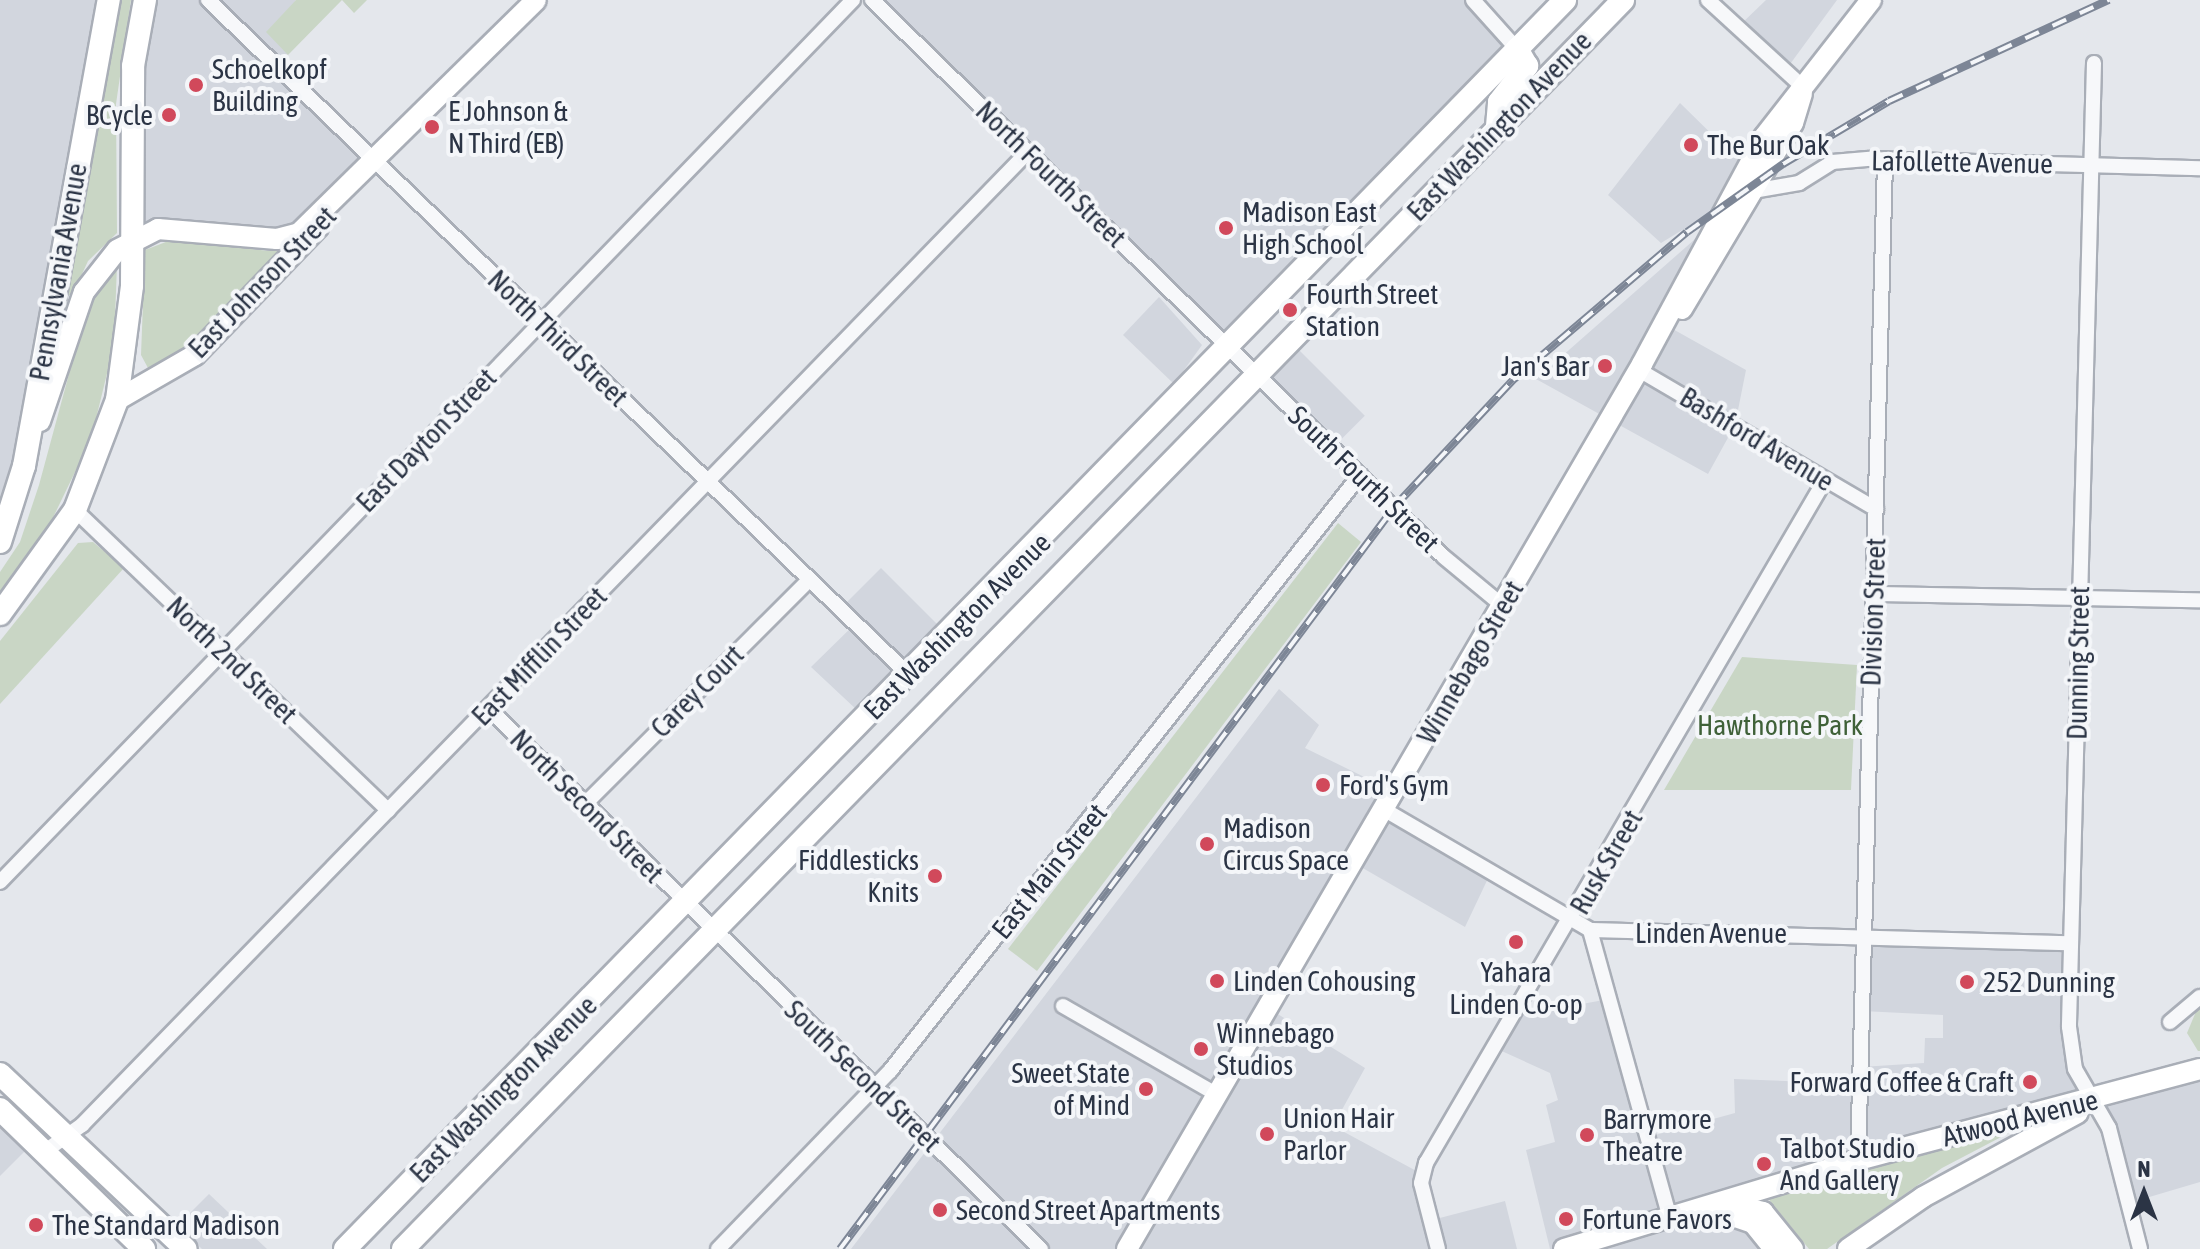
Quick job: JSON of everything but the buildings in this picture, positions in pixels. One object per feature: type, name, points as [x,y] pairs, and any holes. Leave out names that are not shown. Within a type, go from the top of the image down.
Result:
[{"type":"main road","name":"Pennsylvania Avenue","points":[[0,542],[24,466],[109,0]]},
{"type":"main road","name":"Pennsylvania Avenue","points":[[117,400],[128,342],[131,106],[145,0]]},
{"type":"main road","name":"East Washington Avenue","points":[[345,1249],[1229,348],[1565,0]]},
{"type":"main road","name":"East Washington Avenue","points":[[403,1249],[717,933],[1259,377],[1497,126],[1623,0]]},
{"type":"main road","points":[[1497,126],[1499,102],[1527,66],[1517,49]]},
{"type":"main road","points":[[0,614],[75,510],[117,400]]},
{"type":"main road","points":[[0,1074],[186,1249]]},
{"type":"main road","points":[[0,1109],[144,1249]]},
{"type":"main road","points":[[120,1229],[135,1249]]},
{"type":"street","name":"North Third Street","points":[[208,0],[370,169],[541,321],[909,675]]},
{"type":"street","name":"East Johnson Street","points":[[117,400],[195,355],[370,169],[536,0]]},
{"type":"street","name":"East Dayton Street","points":[[0,882],[853,0]]},
{"type":"street","name":"North Fourth Street","points":[[872,0],[1229,348]]},
{"type":"street","points":[[1473,0],[1517,49]]},
{"type":"street","points":[[1708,0],[1803,87]]},
{"type":"street","name":"Winnebago Street","points":[[1127,1249],[1641,367],[1732,197],[1803,87],[1871,0]]},
{"type":"street","name":"Dunning Street","points":[[2094,63],[2070,943],[2070,1050],[2109,1128],[2140,1249]]},
{"type":"street","name":"Winnebago Street","points":[[1641,367],[1755,189],[1800,108],[1803,87]]},
{"type":"street","name":"East Mifflin Street","points":[[44,1152],[64,1133],[82,1125],[1028,152]]},
{"type":"street","name":"Lafollette Avenue","points":[[1732,197],[1755,189],[1799,183],[1832,162],[1885,159],[2200,168]]},
{"type":"street","name":"Division Street","points":[[1858,1160],[1885,159]]},
{"type":"street","name":"East Johnson Street","points":[[24,466],[84,292],[109,257],[131,241],[158,229],[190,226],[277,239],[299,233],[370,169]]},
{"type":"street","name":"South Fourth Street","points":[[1229,348],[1360,475],[1503,606]]},
{"type":"street","name":"Bashford Avenue","points":[[1641,367],[1876,509]]},
{"type":"street","name":"East Main Street","points":[[718,1249],[875,1086],[1360,475]]},
{"type":"street","name":"Rusk Street","points":[[1438,1249],[1421,1183],[1426,1163],[1573,919],[1825,480]]},
{"type":"street","name":"North 2nd Street","points":[[75,510],[388,810]]},
{"type":"street","name":"Carey Court","points":[[586,803],[809,580]]},
{"type":"street","points":[[1874,594],[2200,600]]},
{"type":"street","name":"North Second Street","points":[[489,709],[685,903]]},
{"type":"street","points":[[1385,810],[1590,930],[1670,1218]]},
{"type":"street","name":"South Second Street","points":[[685,903],[1041,1249]]},
{"type":"street","name":"Linden Avenue","points":[[1590,930],[1864,933],[2070,943]]},
{"type":"street","points":[[2170,1022],[2200,997]]},
{"type":"street","points":[[1063,1006],[1216,1094]]},
{"type":"street","name":"Atwood Avenue","points":[[1564,1249],[1858,1160],[2095,1102],[2200,1069]]},
{"type":"street","points":[[1848,1249],[1923,1197],[2095,1102]]},
{"type":"street","points":[[1708,1207],[1753,1223],[1774,1249]]},
{"type":"street","points":[[1708,1207],[1763,1212],[1793,1249]]},
{"type":"shaded area","points":[[0,0],[109,0],[0,542]]},
{"type":"shaded area","points":[[145,0],[296,0],[275,30],[288,55],[279,66],[378,162],[299,233],[131,241]]},
{"type":"shaded area","name":"Madison East High School","points":[[872,0],[1473,0],[1517,49],[1229,348]]},
{"type":"shaded area","points":[[1766,0],[1837,0],[1785,71],[1738,27]]},
{"type":"shaded area","points":[[1680,103],[1732,154],[1751,161],[1728,202],[1661,243],[1608,195]]},
{"type":"shaded area","points":[[1711,225],[1662,323],[1746,370],[1735,425],[1708,474],[1536,379]]},
{"type":"shaded area","points":[[1159,297],[1202,345],[1174,384],[1123,335]]},
{"type":"shaded area","points":[[1292,343],[1365,416],[1332,449],[1259,376]]},
{"type":"shaded area","points":[[881,568],[939,626],[858,711],[811,667],[859,620],[844,605]]},
{"type":"shaded area","points":[[1279,689],[1319,725],[1305,748],[1395,792],[1385,810],[1492,870],[1465,927],[1354,863],[1268,1008],[1365,1068],[1333,1126],[1422,1174],[1432,1220],[1505,1201],[1517,1249],[851,1249]]},
{"type":"shaded area","points":[[1864,933],[2070,943],[2069,1027],[2091,1101],[2006,1121],[1720,1212],[1774,1249],[1550,1249],[1526,1150],[1555,1142],[1546,1105],[1558,1100],[1550,1073],[1495,1048],[1512,1017],[1609,999],[1648,1137],[1735,1113],[1734,1079],[1860,1084],[1861,1067],[1924,1063],[1925,1038],[1943,1038],[1943,1015],[1862,1011]]},
{"type":"shaded area","points":[[2200,1069],[2200,1182],[2129,1203],[2096,1113],[2102,1098]]},
{"type":"shaded area","points":[[0,1125],[26,1150],[0,1176]]},
{"type":"shaded area","points":[[209,1194],[267,1249],[202,1249],[177,1226]]},
{"type":"green space","points":[[121,0],[131,0],[116,104],[117,233],[88,261],[72,296],[66,294]]},
{"type":"green space","points":[[296,0],[342,0],[288,55],[266,32]]},
{"type":"green space","points":[[342,0],[367,0],[354,13]]},
{"type":"green space","points":[[171,240],[269,251],[295,245],[185,351],[148,368],[141,355],[145,250]]},
{"type":"green space","points":[[117,265],[114,345],[91,439],[46,532],[0,594],[0,572],[20,542],[39,485],[89,300]]},
{"type":"green space","points":[[1338,523],[1361,542],[1037,971],[1008,949]]},
{"type":"green space","points":[[93,542],[124,568],[0,704],[0,641],[78,543]]},
{"type":"green space","name":"Hawthorne Park","points":[[1742,657],[1857,665],[1851,790],[1664,790]]},
{"type":"green space","points":[[2200,1002],[2200,1051],[2198,1051],[2187,1033]]},
{"type":"green space","points":[[2026,1124],[1942,1168],[1827,1249],[1809,1249],[1766,1196]]},
{"type":"railway","points":[[840,1249],[1395,506],[1513,380],[1687,232],[1783,164],[1889,101],[2109,0]]},
{"type":"place","name":"Schoelkopf Building","points":[[196,85]]},
{"type":"place","name":"BCycle","points":[[169,115]]},
{"type":"place","name":"E Johnson & N Third (EB)","points":[[432,127]]},
{"type":"place","name":"The Bur Oak","points":[[1691,145]]},
{"type":"place","name":"Madison East High School","points":[[1226,228]]},
{"type":"place","name":"Fourth Street Station","points":[[1290,310]]},
{"type":"place","name":"Jan's Bar","points":[[1605,366]]},
{"type":"place","name":"Ford's Gym","points":[[1323,785]]},
{"type":"place","name":"Madison Circus Space","points":[[1207,844]]},
{"type":"place","name":"Fiddlesticks Knits","points":[[935,876]]},
{"type":"place","name":"Yahara Linden Co-op","points":[[1516,942]]},
{"type":"place","name":"Linden Cohousing","points":[[1217,981]]},
{"type":"place","name":"252 Dunning","points":[[1967,982]]},
{"type":"place","name":"Winnebago Studios","points":[[1201,1049]]},
{"type":"place","name":"Forward Coffee & Craft","points":[[2030,1082]]},
{"type":"place","name":"Sweet State of Mind","points":[[1146,1089]]},
{"type":"place","name":"Union Hair Parlor","points":[[1267,1134]]},
{"type":"place","name":"Barrymore Theatre","points":[[1587,1135]]},
{"type":"place","name":"Talbot Studio And Gallery","points":[[1764,1164]]},
{"type":"place","name":"Second Street Apartments","points":[[940,1210]]},
{"type":"place","name":"Fortune Favors","points":[[1566,1219]]},
{"type":"place","name":"The Standard Madison","points":[[36,1225]]}]
